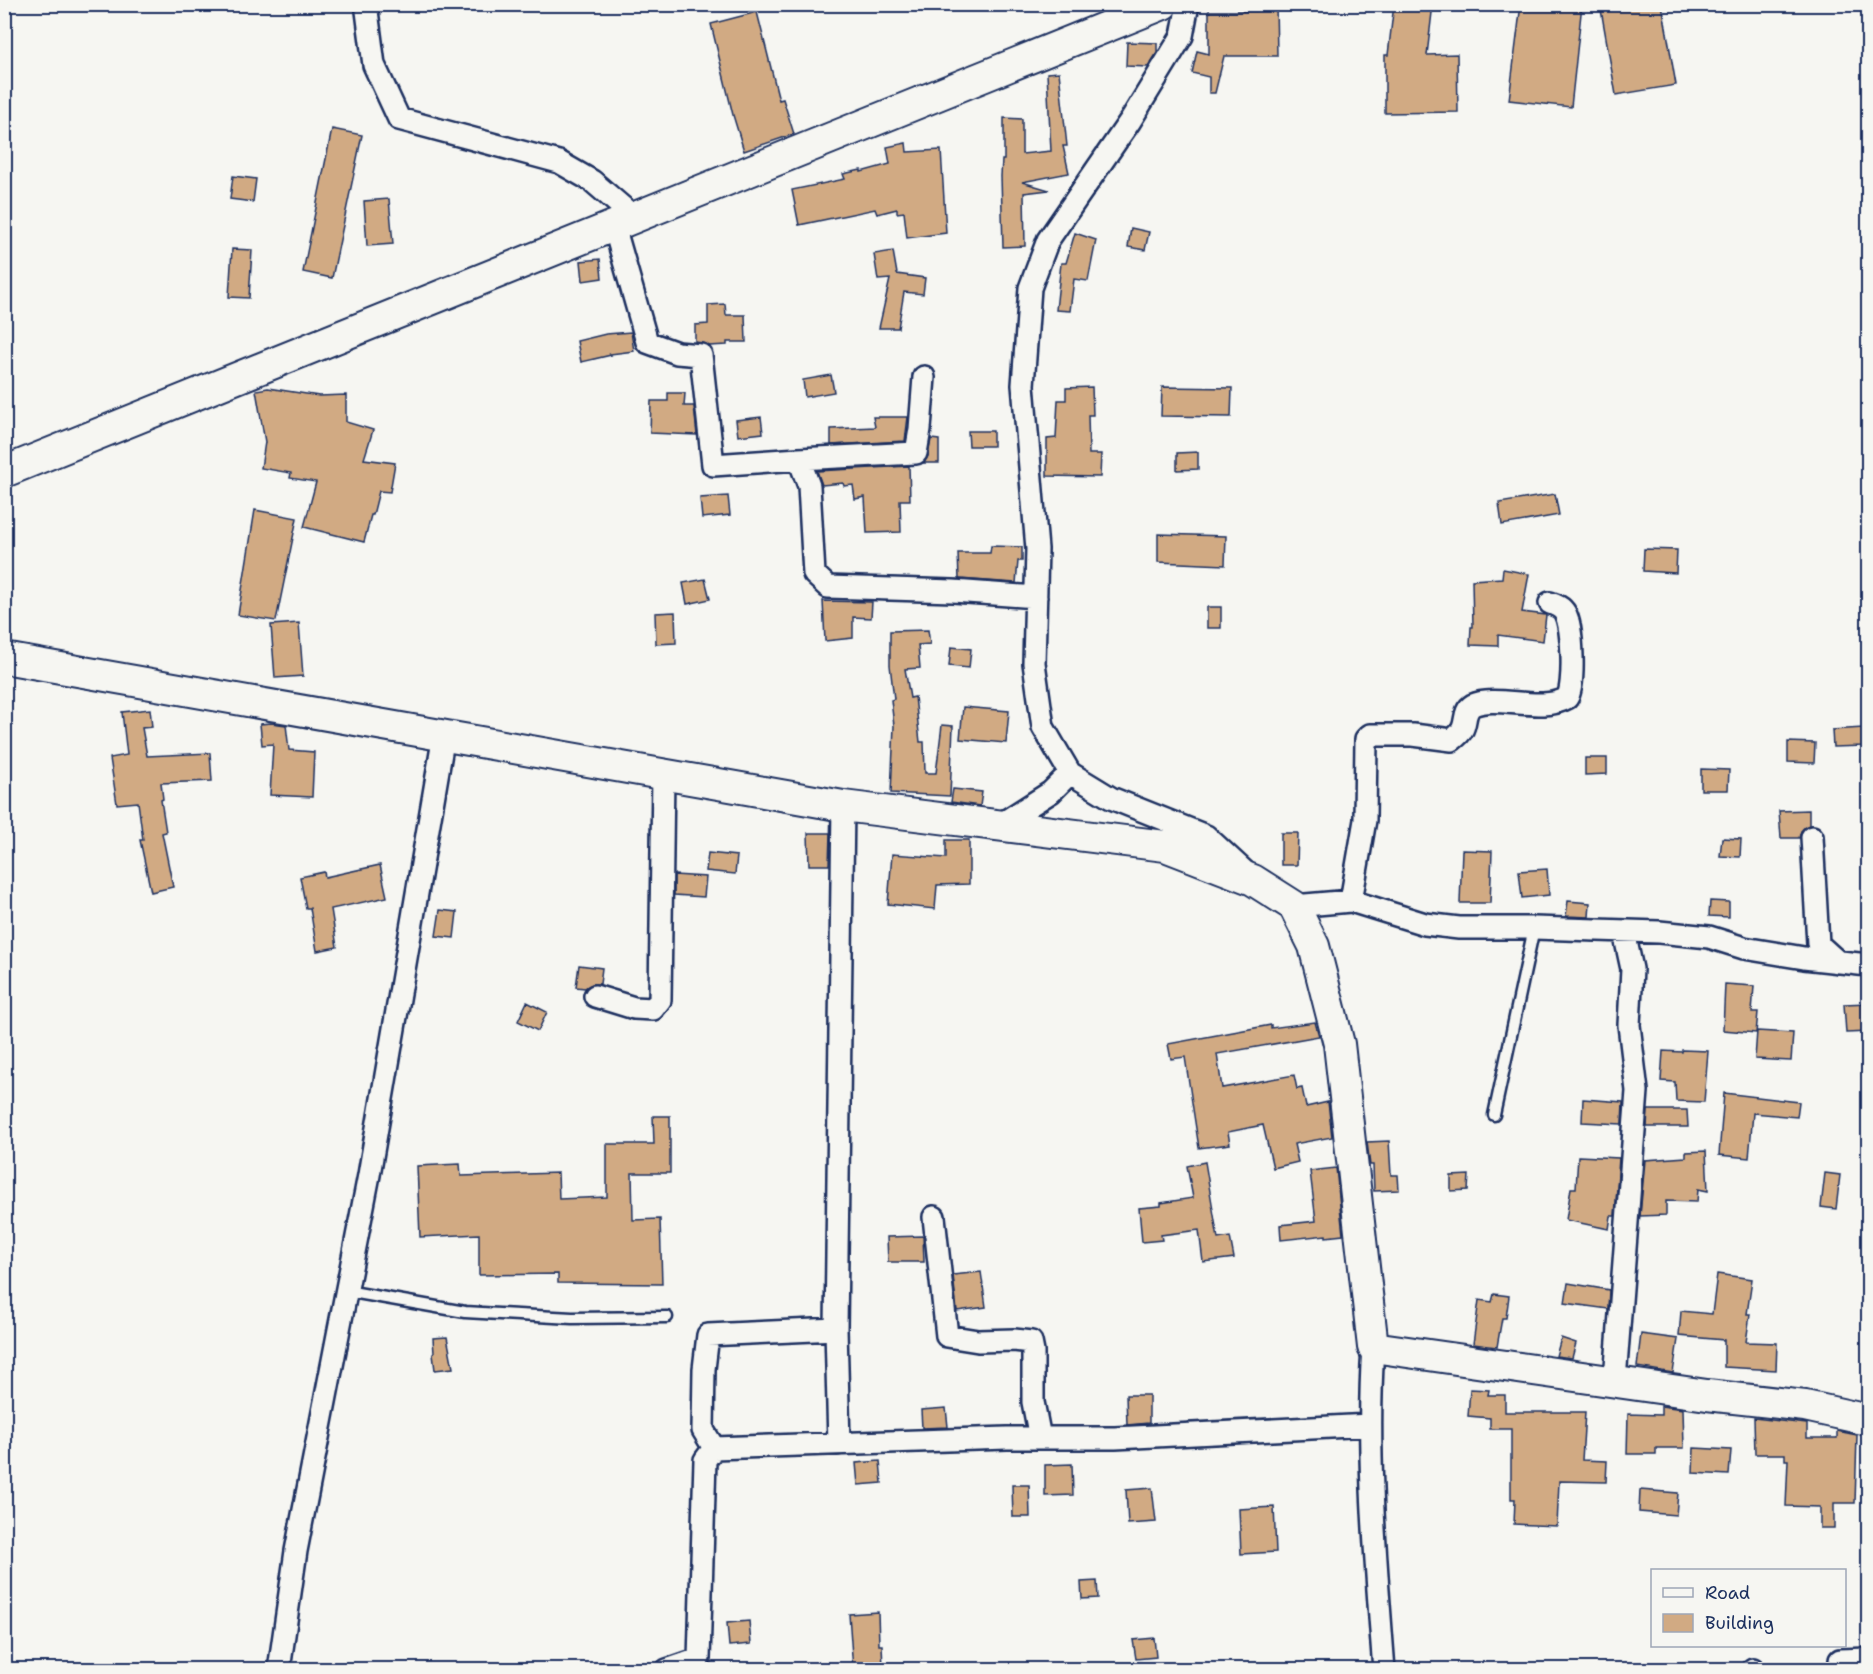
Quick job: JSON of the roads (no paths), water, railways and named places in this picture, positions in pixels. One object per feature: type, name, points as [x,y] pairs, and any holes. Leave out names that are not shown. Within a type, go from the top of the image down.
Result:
[{"type":"main road","points":[[4,472],[625,222],[1129,10],[1163,4]]},
{"type":"main road","points":[[4,658],[843,806],[1165,846],[1253,880],[1294,906],[1314,946],[1339,1044],[1373,1347],[1805,1407],[1869,1420]]},
{"type":"street","points":[[369,4],[367,11],[374,65],[399,119],[559,162],[591,182],[625,222],[647,342],[677,353],[701,356],[713,465],[916,453],[924,377]]},
{"type":"street","points":[[1188,4],[1182,36],[1130,121],[1048,240],[1030,288],[1023,386],[1038,549],[1034,663],[1043,727],[1070,773],[1111,798],[1206,836],[1253,880]]},
{"type":"street","points":[[799,459],[809,486],[814,574],[828,587],[953,591],[1036,597]]},
{"type":"street","points":[[1351,901],[1365,820],[1366,739],[1370,735],[1413,735],[1452,740],[1463,729],[1466,713],[1476,704],[1499,702],[1533,704],[1561,702],[1567,699],[1572,685],[1569,624],[1563,609],[1550,603]]},
{"type":"street","points":[[279,1670],[296,1551],[369,1175],[444,735]]},
{"type":"street","points":[[1001,825],[1051,792],[1070,773]]},
{"type":"street","points":[[595,996],[634,1008],[653,1009],[660,1000],[663,774]]},
{"type":"street","points":[[838,1444],[836,1329],[843,806]]},
{"type":"street","points":[[1812,837],[1818,944],[1838,962]]},
{"type":"street","points":[[1294,906],[1351,901],[1425,924],[1459,928],[1659,932],[1709,938],[1744,948],[1869,965]]},
{"type":"street","points":[[1615,1380],[1637,1091],[1629,1025],[1632,969],[1624,932]]},
{"type":"street","points":[[934,1217],[947,1336],[978,1341],[1031,1342],[1033,1402],[1040,1438]]},
{"type":"street","points":[[714,1448],[703,1431],[704,1369],[708,1335],[836,1329]]},
{"type":"street","points":[[1373,1347],[1370,1425],[1376,1562],[1384,1670]]},
{"type":"street","points":[[714,1448],[1040,1438],[1115,1438],[1370,1425]]},
{"type":"street","points":[[668,1670],[693,1666],[699,1659],[705,1460],[714,1448]]},
{"type":"street","points":[[1840,1670],[1840,1660],[1869,1659]]},
{"type":"lane","points":[[1494,1115],[1534,928]]},
{"type":"lane","points":[[346,1291],[465,1312],[572,1318],[667,1317]]}]
